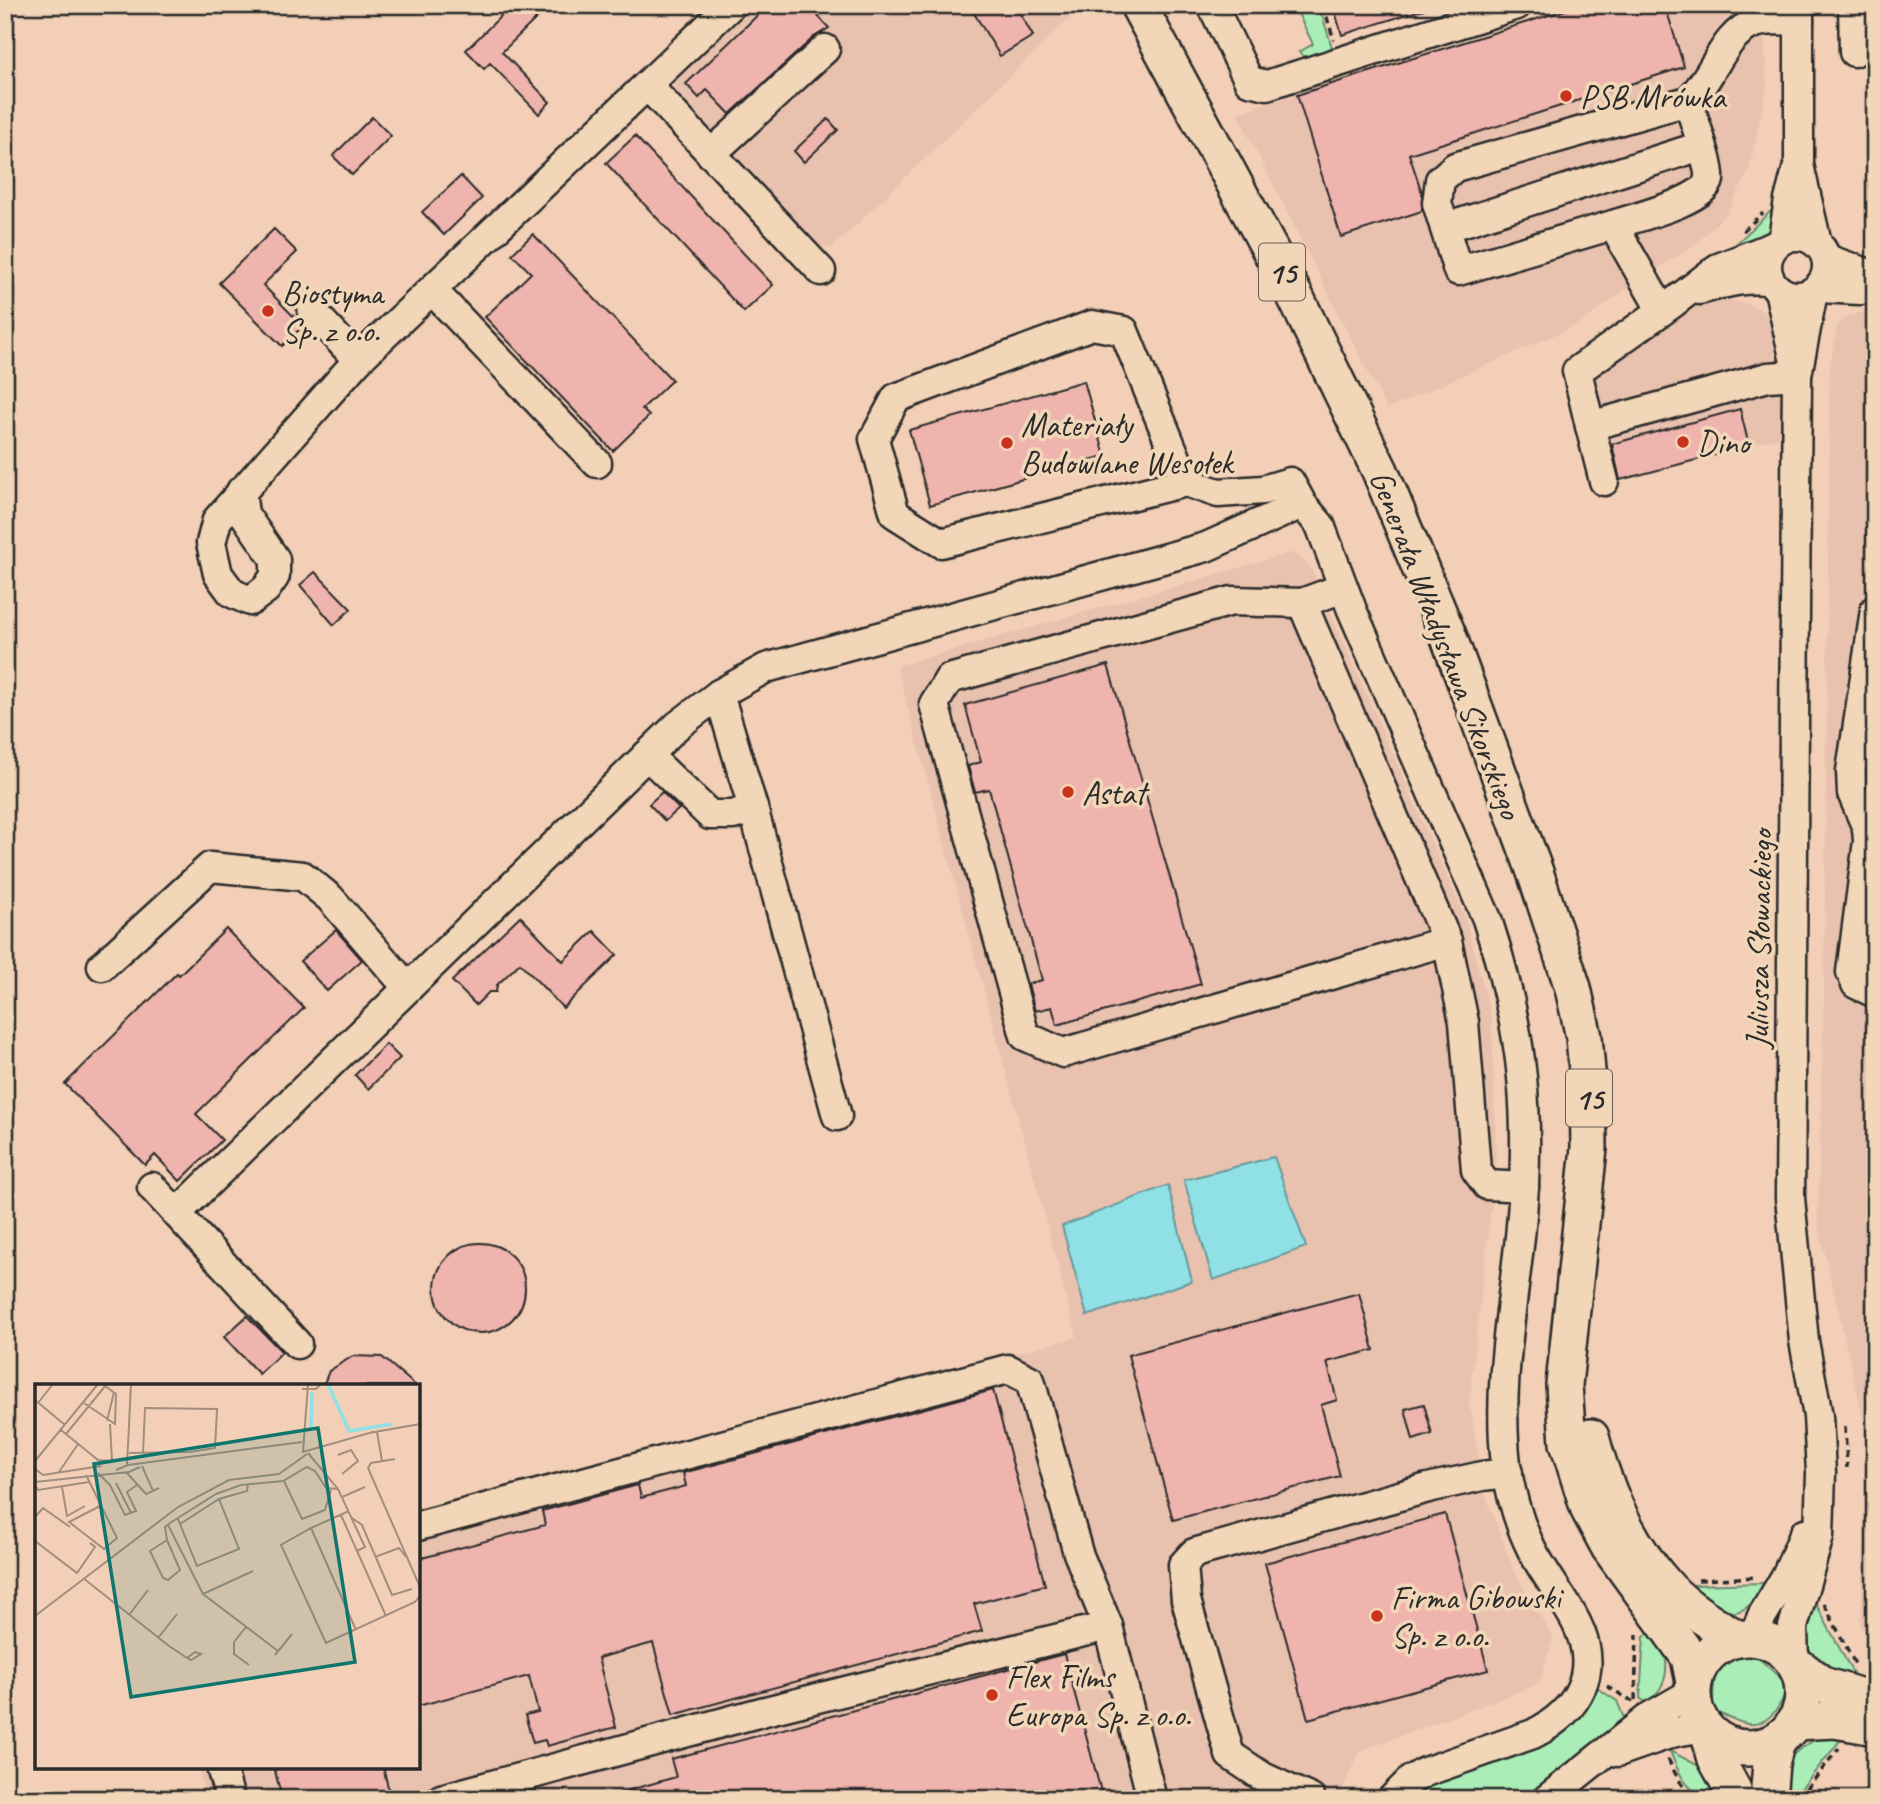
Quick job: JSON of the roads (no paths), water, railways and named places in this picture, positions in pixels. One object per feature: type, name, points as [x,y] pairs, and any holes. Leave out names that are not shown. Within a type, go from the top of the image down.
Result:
[{"type":"main road","name":"Generała Władysława Sikorskiego","points":[[1138,5],[1296,298],[1380,471],[1499,771],[1573,988],[1584,1037],[1590,1126],[1564,1385],[1565,1420],[1576,1473],[1589,1510],[1609,1547],[1689,1657],[1694,1687]]},
{"type":"main road","name":"Generała Władysława Sikorskiego","points":[[1571,1330],[1585,1411],[1597,1460],[1623,1521],[1646,1561],[1669,1589],[1694,1611],[1746,1639]]},
{"type":"main road","name":"15","points":[[1746,1639],[1779,1648],[1823,1685],[1875,1701]]},
{"type":"main road","points":[[1694,1687],[1703,1662],[1710,1654],[1728,1642],[1746,1639]]},
{"type":"main road","points":[[1768,1799],[1771,1764],[1785,1731],[1801,1705],[1801,1679],[1794,1663]]},
{"type":"main road","name":"15","points":[[1694,1687],[1696,1710],[1707,1730]]},
{"type":"main road","points":[[1707,1730],[1732,1745],[1755,1748],[1785,1731],[1835,1720],[1875,1727]]},
{"type":"main road","points":[[1707,1730],[1716,1759],[1735,1799]]},
{"type":"street","points":[[241,491],[358,360],[731,5]]},
{"type":"street","points":[[1212,5],[1249,81],[1267,85],[1517,5]]},
{"type":"street","points":[[1853,5],[1854,52]]},
{"type":"street","points":[[1688,101],[1709,176],[1703,191],[1681,202],[1613,225],[1458,271],[1437,203],[1440,180],[1455,167],[1688,101],[1700,90],[1722,52],[1741,30],[1755,23],[1799,13],[1799,162],[1827,270],[1816,290]]},
{"type":"street","points":[[711,154],[825,49]]},
{"type":"street","points":[[647,86],[821,271]]},
{"type":"street","points":[[1445,228],[1701,146]]},
{"type":"street","points":[[1774,286],[1767,263],[1779,243],[1799,162]]},
{"type":"street","points":[[1613,225],[1662,311]]},
{"type":"street","points":[[1604,481],[1577,371],[1718,268],[1779,243],[1801,236],[1822,251],[1875,276]]},
{"type":"street","points":[[1686,293],[1735,281],[1758,279],[1799,296],[1816,290],[1875,288]]},
{"type":"street","name":"Juliusza Słowackiego","points":[[1774,286],[1797,374]]},
{"type":"street","points":[[432,290],[597,464]]},
{"type":"street","name":"Juliusza Słowackiego","points":[[1794,1663],[1793,1628],[1819,1536],[1821,1446],[1803,1327],[1790,1198],[1797,374],[1816,290]]},
{"type":"street","points":[[312,311],[358,360]]},
{"type":"street","points":[[1186,482],[1124,331],[1092,325],[896,398],[874,439],[895,514],[941,542],[1186,482],[1218,493],[1263,491],[1290,482],[1302,504],[1320,525],[1343,588],[1474,887],[1500,959],[1518,1036],[1524,1079],[1524,1187],[1504,1413],[1508,1473],[1516,1508],[1531,1549],[1577,1623],[1585,1644],[1587,1666],[1576,1701],[1549,1726],[1426,1772],[1411,1780],[1392,1799]]},
{"type":"street","points":[[1590,426],[1768,377],[1797,374]]},
{"type":"street","points":[[177,1213],[677,726],[719,695],[766,668],[1206,547],[1302,504]]},
{"type":"street","points":[[1343,588],[1302,603],[1232,601],[949,679],[934,704],[1025,1035],[1063,1053],[1447,941]]},
{"type":"street","points":[[1302,603],[1447,941],[1465,1022],[1476,1170],[1487,1185],[1524,1187]]},
{"type":"street","points":[[1875,610],[1852,771],[1852,793],[1867,828],[1868,841],[1851,972],[1856,984],[1875,993]]},
{"type":"street","points":[[719,695],[753,808],[837,1116]]},
{"type":"street","points":[[647,755],[709,815],[733,815],[753,808]]},
{"type":"street","points":[[102,966],[210,867],[303,876],[330,898],[408,988]]},
{"type":"street","points":[[152,1187],[296,1344]]},
{"type":"street","points":[[420,1525],[1008,1369],[1030,1380],[1078,1553],[1108,1626],[1152,1799]]},
{"type":"street","points":[[1311,1799],[1263,1777],[1230,1755],[1186,1600],[1183,1565],[1194,1553],[1428,1488],[1508,1473]]},
{"type":"street","name":"Juliusza Słowackiego","points":[[1746,1639],[1786,1576],[1819,1502]]},
{"type":"street","points":[[441,1799],[765,1711],[1108,1626]]},
{"type":"street","points":[[1547,1799],[1651,1716],[1694,1687]]},
{"type":"street","points":[[1599,1759],[1675,1732],[1707,1730]]},
{"type":"street","points":[[222,1769],[230,1799]]},
{"type":"water","points":[[1274,1157],[1306,1247],[1213,1280],[1184,1180]]},
{"type":"water","points":[[1168,1185],[1192,1281],[1087,1316],[1062,1226]]},
{"type":"place","name":"PSB Mrówka","points":[[1566,96]]},
{"type":"place","name":"Biostyma Sp. z o.o.","points":[[268,311]]},
{"type":"place","name":"Dino","points":[[1683,442]]},
{"type":"place","name":"Materiały Budowlane Wesołek","points":[[1007,443]]},
{"type":"place","name":"Astat","points":[[1068,792]]},
{"type":"place","name":"Firma Gibowski Sp. z o.o.","points":[[1377,1616]]},
{"type":"place","name":"Flex Films Europa Sp. z o.o.","points":[[992,1695]]}]
